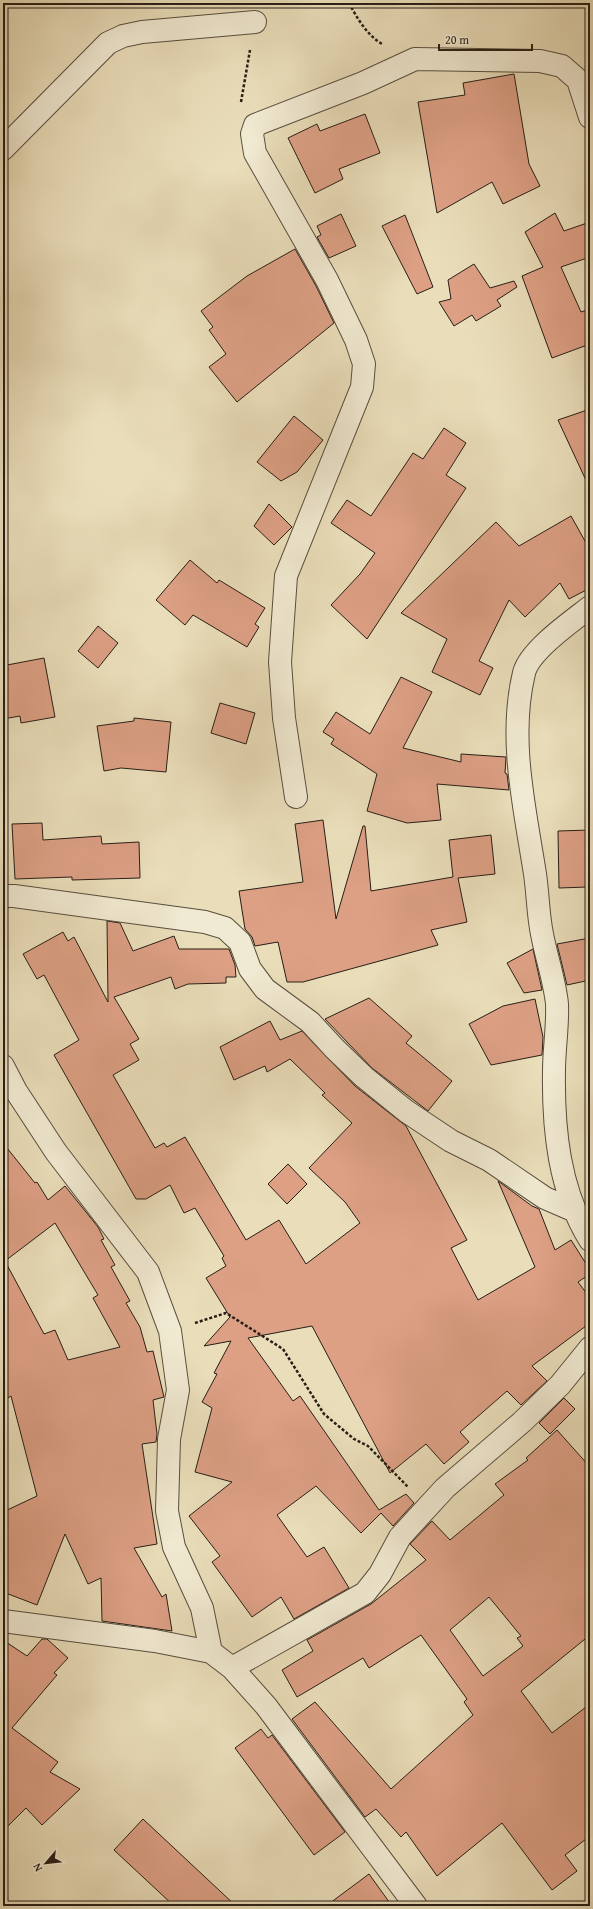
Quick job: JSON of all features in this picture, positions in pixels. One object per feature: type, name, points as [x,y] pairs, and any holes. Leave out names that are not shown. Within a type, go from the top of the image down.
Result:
[{"type":"street","points":[[3,149],[108,43],[124,36],[142,32],[255,22]]},
{"type":"street","points":[[296,797],[284,718],[280,662],[286,576],[362,386],[364,364],[356,340],[327,280],[255,153],[252,134],[256,125],[363,84],[415,59],[540,61],[562,66],[578,80],[590,117]]},
{"type":"street","points":[[585,1228],[564,1184],[557,1138],[554,1072],[557,1003],[541,932],[535,875],[524,814],[517,736],[524,671],[535,654],[560,630],[590,607]]},
{"type":"street","points":[[3,896],[21,897],[205,922],[225,928],[240,942],[250,969],[265,989],[310,1022],[364,1077],[406,1110],[451,1141],[489,1160],[545,1198],[585,1228]]},
{"type":"street","points":[[3,1066],[16,1091],[56,1152],[148,1272],[170,1330],[178,1390],[169,1439],[167,1511],[174,1547],[202,1608],[212,1652]]},
{"type":"street","points":[[232,1668],[364,1593],[380,1574],[400,1537],[445,1488],[522,1422],[560,1385],[590,1348]]},
{"type":"street","points":[[3,1621],[155,1642],[212,1652],[232,1668],[266,1706],[416,1906]]},
{"type":"path","points":[[349,3],[360,22],[377,41],[415,59]]},
{"type":"path","points":[[255,22],[241,103],[246,117],[256,125]]},
{"type":"path","points":[[170,1330],[226,1313],[283,1349],[324,1414],[354,1439],[368,1446],[428,1508]]},
{"type":"building","points":[[514,74],[529,164],[540,186],[503,204],[492,182],[437,213],[418,102],[465,95],[463,83]]},
{"type":"building","points":[[365,114],[380,153],[339,169],[343,179],[315,193],[288,138],[317,124],[320,131]]},
{"type":"building","points":[[555,213],[564,231],[590,222],[590,257],[561,267],[581,312],[590,309],[590,344],[552,358],[522,276],[543,267],[525,232]]},
{"type":"building","points":[[341,214],[356,246],[329,258],[317,237],[321,235],[317,226]]},
{"type":"building","points":[[405,215],[433,287],[417,294],[382,226]]},
{"type":"building","points":[[295,249],[316,286],[334,323],[237,402],[209,367],[226,354],[209,330],[213,327],[201,311],[247,276]]},
{"type":"building","points":[[474,264],[490,288],[514,281],[517,287],[497,300],[501,306],[476,321],[472,315],[454,326],[439,302],[451,299],[448,280]]},
{"type":"building","points":[[590,409],[590,489],[558,420]]},
{"type":"building","points":[[294,416],[323,440],[297,472],[281,481],[257,462]]},
{"type":"building","points":[[444,428],[466,443],[446,475],[466,488],[367,639],[331,605],[360,574],[375,553],[331,523],[347,500],[371,516],[413,453],[423,459]]},
{"type":"building","points":[[269,504],[292,527],[274,545],[254,526]]},
{"type":"building","points":[[571,516],[590,550],[590,588],[569,599],[560,583],[525,617],[509,600],[479,661],[493,668],[480,695],[432,672],[447,639],[401,613],[496,522],[519,546]]},
{"type":"building","points":[[190,560],[217,583],[219,580],[265,608],[255,624],[259,627],[247,647],[193,615],[185,625],[156,600]]},
{"type":"building","points":[[98,626],[118,643],[98,668],[78,651]]},
{"type":"building","points":[[44,658],[55,717],[21,723],[20,716],[3,719],[3,671],[8,670],[7,665]]},
{"type":"building","points":[[401,677],[432,692],[403,748],[461,762],[461,754],[506,757],[505,773],[507,774],[509,790],[437,784],[441,820],[407,823],[367,811],[377,774],[331,744],[334,739],[323,732],[336,712],[370,734]]},
{"type":"building","points":[[220,703],[255,713],[246,744],[211,733]]},
{"type":"building","points":[[134,718],[171,722],[166,772],[121,768],[104,771],[97,726],[134,721]]},
{"type":"building","points":[[323,820],[336,919],[363,826],[365,826],[371,891],[453,877],[449,840],[491,835],[495,874],[458,878],[467,922],[431,930],[438,945],[303,982],[287,982],[278,942],[255,946],[252,937],[245,929],[239,891],[303,882],[295,824]]},
{"type":"building","points":[[42,823],[43,840],[101,836],[102,844],[139,842],[140,878],[72,880],[72,877],[15,879],[12,824]]},
{"type":"building","points":[[590,830],[590,877],[587,878],[588,887],[559,888],[558,831]]},
{"type":"building","points":[[107,921],[120,923],[133,951],[174,936],[179,949],[229,949],[235,965],[236,977],[226,977],[226,983],[188,984],[175,989],[171,977],[114,997],[139,1039],[130,1044],[139,1060],[113,1075],[155,1148],[164,1143],[167,1147],[185,1137],[246,1240],[279,1220],[306,1264],[360,1223],[345,1202],[309,1168],[352,1123],[322,1095],[325,1093],[290,1059],[267,1072],[265,1066],[234,1080],[220,1047],[270,1021],[280,1040],[302,1031],[355,1086],[406,1126],[467,1240],[451,1248],[478,1300],[535,1267],[498,1181],[532,1206],[539,1209],[555,1250],[571,1240],[590,1270],[590,1274],[578,1282],[590,1298],[590,1323],[532,1366],[547,1381],[521,1405],[507,1391],[460,1432],[469,1442],[444,1464],[426,1444],[390,1473],[312,1326],[248,1338],[293,1401],[300,1396],[379,1510],[406,1494],[414,1503],[393,1526],[381,1513],[361,1533],[316,1486],[277,1515],[307,1557],[324,1547],[349,1588],[294,1619],[281,1597],[252,1617],[212,1562],[220,1556],[189,1516],[232,1482],[195,1472],[212,1408],[202,1402],[217,1374],[214,1373],[231,1341],[204,1346],[230,1317],[206,1278],[226,1266],[222,1258],[224,1256],[195,1208],[184,1213],[170,1185],[146,1199],[136,1199],[54,1055],[79,1040],[44,975],[37,979],[23,954],[63,932],[68,941],[74,937],[108,1002]]},
{"type":"building","points":[[590,938],[590,980],[567,985],[557,944]]},
{"type":"building","points":[[533,949],[542,990],[524,993],[507,963]]},
{"type":"building","points":[[369,998],[412,1036],[406,1043],[452,1081],[428,1111],[372,1068],[325,1019]]},
{"type":"building","points":[[535,999],[543,1037],[542,1055],[491,1065],[469,1024],[503,1006]]},
{"type":"building","points":[[3,1143],[35,1183],[37,1182],[48,1200],[65,1186],[98,1227],[104,1239],[101,1240],[115,1265],[111,1267],[130,1301],[126,1303],[140,1327],[147,1352],[153,1351],[164,1397],[153,1400],[157,1434],[156,1442],[142,1444],[157,1544],[134,1548],[162,1597],[166,1594],[172,1631],[102,1621],[101,1578],[88,1584],[65,1534],[37,1605],[3,1592],[3,1512],[37,1496],[11,1396],[3,1401]],"holes":[[[55,1223],[98,1295],[93,1298],[120,1347],[68,1360],[55,1330],[44,1334],[5,1261]]]},
{"type":"building","points":[[288,1164],[307,1184],[287,1204],[268,1184]]},
{"type":"building","points":[[564,1398],[575,1409],[550,1434],[539,1423]]},
{"type":"building","points":[[557,1430],[590,1467],[590,1635],[521,1691],[552,1733],[590,1704],[590,1836],[565,1855],[577,1871],[552,1890],[502,1823],[437,1876],[406,1832],[401,1837],[376,1809],[365,1817],[292,1719],[315,1702],[391,1789],[473,1715],[464,1702],[467,1699],[421,1635],[369,1668],[363,1658],[297,1697],[282,1670],[313,1651],[307,1640],[371,1604],[426,1560],[410,1544],[432,1521],[450,1540],[504,1495],[495,1484],[528,1460],[526,1458]],"holes":[[[489,1597],[521,1636],[517,1638],[523,1646],[483,1676],[450,1630]]]},
{"type":"building","points":[[42,1639],[47,1639],[68,1658],[54,1673],[57,1675],[12,1728],[58,1762],[50,1772],[80,1789],[42,1825],[26,1808],[3,1831],[3,1640],[27,1656]]},
{"type":"building","points":[[261,1729],[268,1738],[272,1735],[345,1832],[314,1855],[235,1748]]},
{"type":"building","points":[[143,1819],[236,1906],[174,1906],[114,1850]]},
{"type":"building","points":[[369,1874],[392,1906],[326,1906]]}]
